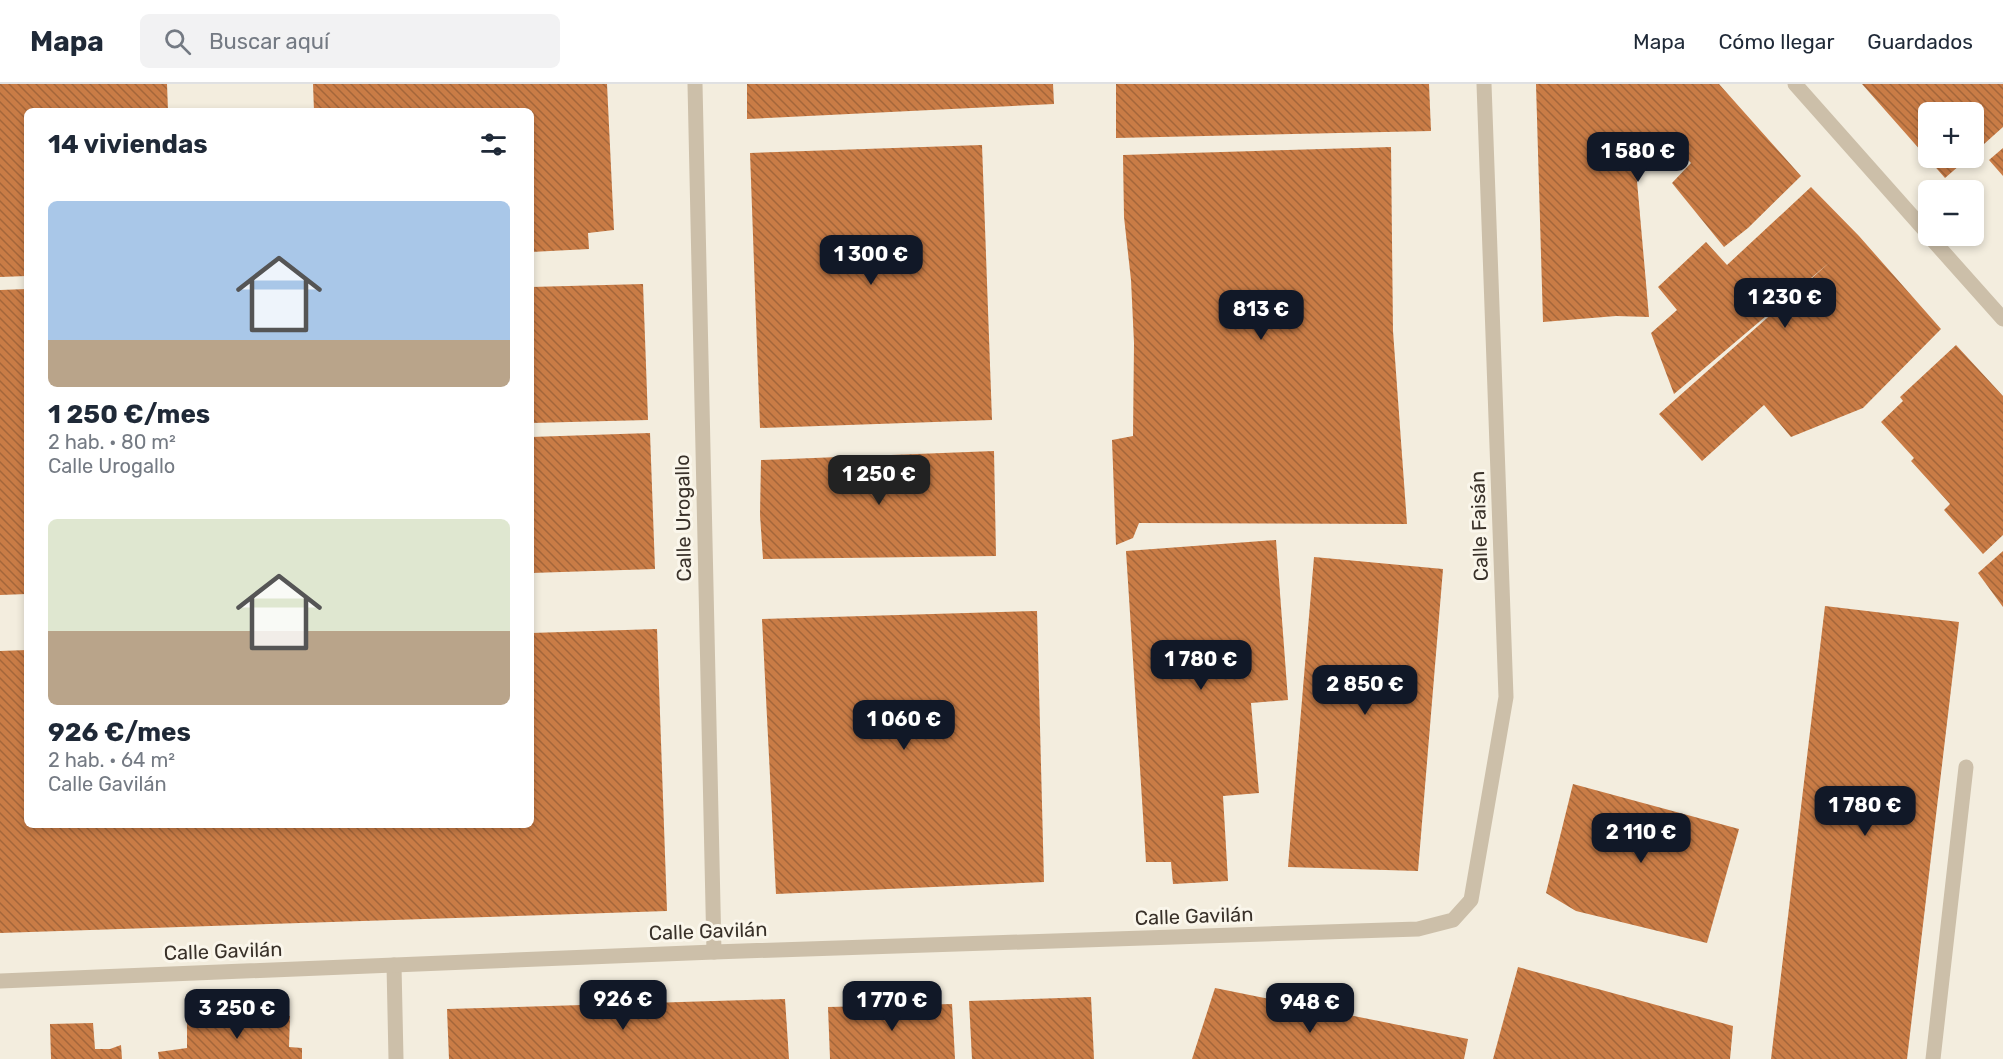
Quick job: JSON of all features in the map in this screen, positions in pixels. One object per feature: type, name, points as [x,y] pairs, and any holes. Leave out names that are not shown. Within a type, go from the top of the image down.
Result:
[{"type":"street","name":"Calle Urogallo","points":[[695,84],[714,952]]},
{"type":"street","name":"Calle Faisán","points":[[1418,929],[1453,920],[1471,900],[1506,697],[1484,84]]},
{"type":"street","points":[[1795,84],[1918,223]]},
{"type":"street","points":[[1939,246],[2003,318]]},
{"type":"street","points":[[1933,1059],[1966,767]]},
{"type":"street","name":"Calle Gavilán","points":[[0,981],[714,952],[1418,929]]},
{"type":"street","points":[[394,965],[396,1059]]},
{"type":"building","points":[[0,84],[167,84],[168,108],[24,108],[24,276],[0,277]]},
{"type":"building","points":[[313,84],[607,84],[614,230],[588,233],[589,249],[534,252],[534,108],[314,108]]},
{"type":"building","points":[[747,84],[1053,84],[1054,104],[747,119]]},
{"type":"building","points":[[1116,84],[1429,84],[1431,131],[1116,138]]},
{"type":"building","points":[[1536,84],[1719,84],[1801,176],[1748,228],[1724,247],[1672,183],[1691,163],[1681,152],[1636,170],[1649,317],[1616,316],[1543,322]]},
{"type":"building","points":[[1862,84],[2003,84],[2003,127],[1984,144],[1984,102],[1918,102],[1918,147]]},
{"type":"building","points":[[982,145],[992,420],[760,428],[750,153]]},
{"type":"building","points":[[1391,147],[1393,331],[1407,524],[1139,523],[1133,538],[1116,545],[1112,440],[1133,436],[1134,343],[1131,280],[1124,217],[1123,155]]},
{"type":"building","points":[[2003,148],[2003,176],[1989,160]]},
{"type":"building","points":[[1936,168],[1956,168],[1945,178]]},
{"type":"building","points":[[1811,187],[1859,236],[1941,329],[1863,408],[1791,437],[1764,405],[1702,461],[1659,414],[1830,262],[1674,394],[1651,333],[1677,310],[1658,287],[1706,242],[1727,265]]},
{"type":"building","points":[[643,284],[648,420],[534,423],[534,287]]},
{"type":"building","points":[[24,289],[24,594],[0,595],[0,290]]},
{"type":"building","points":[[1956,345],[2003,396],[2003,535],[1983,554],[1944,510],[1950,504],[1911,461],[1914,458],[1881,422],[1903,401],[1900,397]]},
{"type":"building","points":[[650,433],[655,569],[534,573],[534,437]]},
{"type":"building","points":[[994,451],[996,556],[763,559],[760,515],[761,460]]},
{"type":"building","points":[[1276,540],[1288,700],[1251,703],[1259,793],[1223,796],[1228,881],[1173,884],[1171,862],[1146,862],[1126,551]]},
{"type":"building","points":[[2003,551],[2003,607],[1978,573]]},
{"type":"building","points":[[1314,557],[1443,569],[1418,871],[1288,867]]},
{"type":"building","points":[[1825,606],[1959,622],[1907,1059],[1771,1059]]},
{"type":"building","points":[[1037,611],[1044,882],[776,894],[762,619]]},
{"type":"building","points":[[657,629],[667,911],[0,933],[0,651],[24,650],[24,828],[534,828],[534,633]]},
{"type":"building","points":[[1573,784],[1739,829],[1707,943],[1576,911],[1546,893]]},
{"type":"building","points":[[1518,967],[1733,1026],[1730,1059],[1493,1059]]},
{"type":"building","points":[[1215,988],[1468,1039],[1464,1059],[1192,1059]]},
{"type":"building","points":[[1091,997],[1094,1059],[972,1059],[969,1001]]},
{"type":"building","points":[[785,999],[789,1059],[449,1059],[447,1009]]},
{"type":"building","points":[[952,1004],[955,1059],[830,1059],[828,1007]]},
{"type":"building","points":[[290,1016],[289,1047],[302,1048],[302,1059],[159,1059],[158,1052],[187,1048],[187,1021]]},
{"type":"building","points":[[93,1023],[95,1049],[110,1049],[121,1045],[122,1059],[51,1059],[50,1024]]}]
